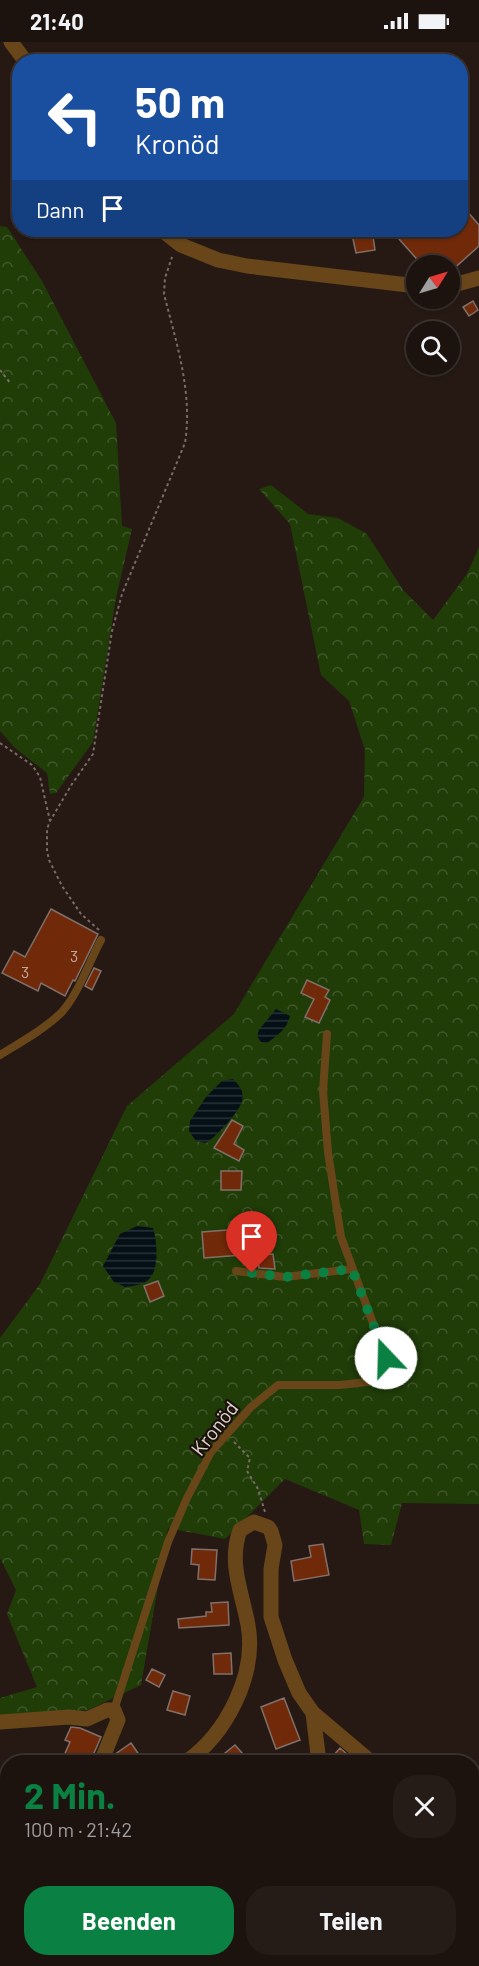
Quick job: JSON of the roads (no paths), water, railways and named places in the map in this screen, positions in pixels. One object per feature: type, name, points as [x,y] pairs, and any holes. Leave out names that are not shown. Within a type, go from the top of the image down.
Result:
[{"type":"street","points":[[10,42],[20,54]]},
{"type":"street","points":[[171,237],[181,245],[218,260],[247,266],[406,285]]},
{"type":"street","points":[[460,283],[479,278]]},
{"type":"street","points":[[194,1755],[209,1742],[224,1721],[243,1681],[249,1660],[248,1626],[235,1569],[234,1553],[240,1530],[254,1522],[268,1527],[275,1545],[271,1617],[290,1674],[299,1693],[313,1713],[363,1755]]},
{"type":"street","points":[[0,1722],[69,1717],[87,1719],[107,1710],[114,1710],[118,1720],[104,1755]]},
{"type":"street","points":[[313,1713],[318,1755]]},
{"type":"lane","points":[[0,1055],[36,1033],[62,1012],[71,1000],[102,940]]},
{"type":"lane","name":"Kronöd","points":[[114,1710],[168,1542],[196,1479],[211,1452],[251,1407],[278,1385],[340,1385],[376,1381],[386,1375],[386,1358],[341,1237],[328,1152],[323,1091],[327,1034]]},
{"type":"lane","points":[[236,1271],[285,1277],[352,1269]]}]
